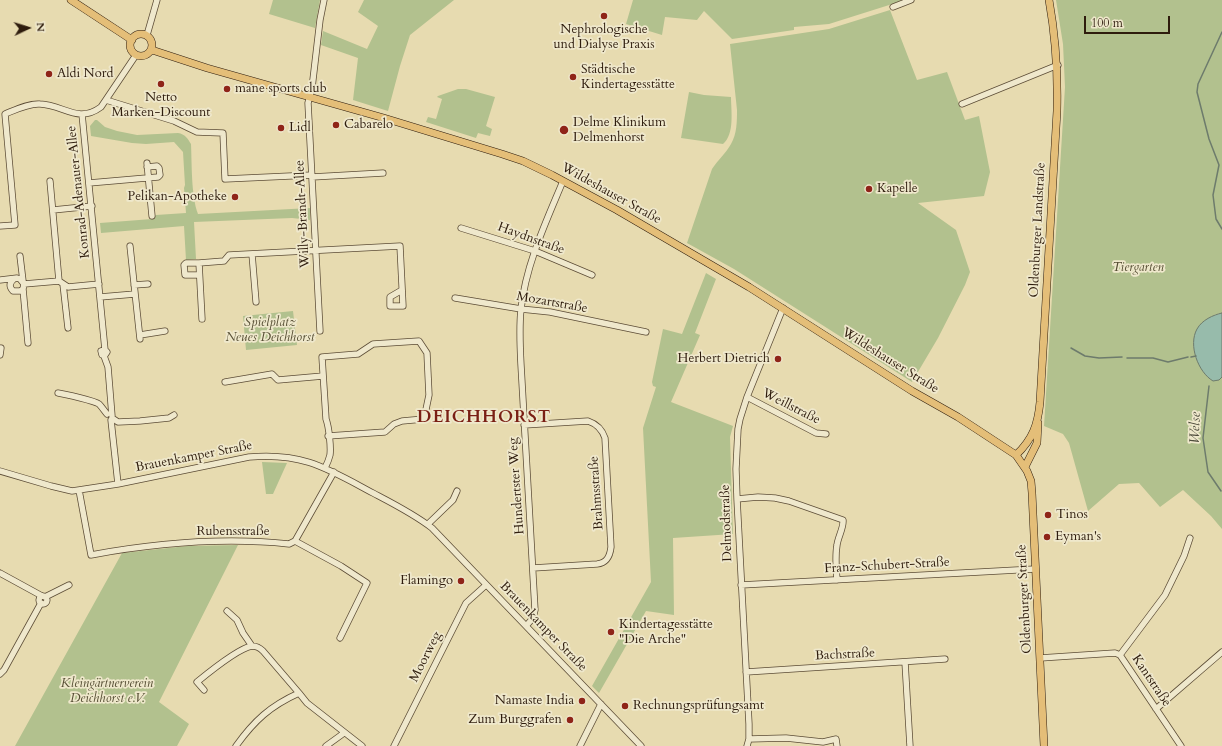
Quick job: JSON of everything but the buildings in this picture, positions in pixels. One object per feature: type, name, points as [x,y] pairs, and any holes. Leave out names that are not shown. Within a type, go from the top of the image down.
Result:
[{"type":"main road","points":[[71,0],[132,40]]},
{"type":"main road","name":"Oldenburger Landstraße","points":[[1016,455],[1026,446],[1038,423],[1043,366],[1057,111],[1058,65],[1057,47],[1050,0]]},
{"type":"main road","points":[[138,34],[147,35],[153,44],[152,50],[145,56],[136,55],[131,50],[130,45],[132,40],[138,34]]},
{"type":"main road","name":"Wildeshauser Straße","points":[[152,50],[207,68],[523,161],[623,213],[783,308],[866,362],[958,417],[1016,455]]},
{"type":"main road","points":[[1025,467],[1037,444],[1038,423]]},
{"type":"main road","name":"Oldenburger Straße","points":[[1016,455],[1025,467],[1031,481],[1044,746]]},
{"type":"street","points":[[147,35],[157,0]]},
{"type":"street","name":"Willy-Brandt-Allee","points":[[320,331],[308,103],[312,88],[320,20],[324,0]]},
{"type":"street","points":[[893,7],[911,0]]},
{"type":"street","name":"Konrad-Adenauer-Allee","points":[[118,484],[111,417],[108,367],[105,353],[82,114],[94,112],[101,107],[136,55]]},
{"type":"street","points":[[962,104],[1058,65]]},
{"type":"street","points":[[106,100],[174,121],[197,132],[223,133],[225,179],[383,173]]},
{"type":"street","points":[[0,226],[15,225],[2,114],[38,103],[53,105],[68,112],[82,114]]},
{"type":"street","points":[[89,183],[148,178],[158,177],[160,175],[159,168],[157,166],[147,165],[148,178],[152,216]]},
{"type":"street","points":[[50,181],[61,282],[68,328]]},
{"type":"street","name":"Hundertster Weg","points":[[526,626],[533,618],[535,610],[520,342],[521,309],[530,266],[563,181]]},
{"type":"street","points":[[53,210],[92,206]]},
{"type":"street","name":"Haydnstraße","points":[[461,228],[536,251],[592,275]]},
{"type":"street","points":[[130,246],[140,337],[165,331]]},
{"type":"street","points":[[199,275],[185,275],[184,266],[186,263],[224,261],[229,255],[400,246],[402,290]]},
{"type":"street","points":[[252,254],[256,302]]},
{"type":"street","points":[[20,256],[28,343]]},
{"type":"street","points":[[199,263],[202,319]]},
{"type":"street","points":[[0,280],[17,278],[23,285]]},
{"type":"street","points":[[14,279],[11,281],[10,285],[13,291],[20,291],[23,285]]},
{"type":"street","points":[[23,285],[61,282],[68,286],[99,284]]},
{"type":"street","points":[[134,285],[148,284]]},
{"type":"street","points":[[100,297],[135,294]]},
{"type":"street","name":"Mozartstraße","points":[[455,298],[521,309],[550,312],[646,332]]},
{"type":"street","name":"Delmodstraße","points":[[747,746],[749,739],[736,498],[738,429],[747,397],[783,308]]},
{"type":"street","points":[[325,468],[330,455],[328,436],[328,424],[326,419],[322,357],[358,354],[373,344],[419,341],[427,353],[429,395],[424,419],[402,421],[394,424],[385,432],[328,436]]},
{"type":"street","points":[[0,355],[1,348]]},
{"type":"street","points":[[225,382],[272,374],[278,380],[323,376]]},
{"type":"street","points":[[58,392],[99,404],[118,422],[168,418],[174,415]]},
{"type":"street","name":"Weillstraße","points":[[747,397],[816,433],[826,434]]},
{"type":"street","name":"Brahmsstraße","points":[[524,425],[588,421],[596,424],[600,429],[603,434],[605,446],[611,547],[608,558],[601,564],[533,568]]},
{"type":"street","name":"Brauenkamper Straße","points":[[0,471],[72,491],[118,484],[263,455],[290,457],[312,462],[334,472],[428,524],[641,746]]},
{"type":"street","points":[[334,472],[296,541],[341,566],[367,583],[340,638]]},
{"type":"street","name":"Rubensstraße","points":[[78,490],[91,555],[124,549],[191,542],[244,541],[289,544],[296,541]]},
{"type":"street","points":[[428,524],[453,500],[457,491]]},
{"type":"street","points":[[736,498],[758,497],[782,500],[843,520],[844,522],[837,546],[837,580]]},
{"type":"street","points":[[1120,655],[1165,595],[1184,556],[1190,538]]},
{"type":"street","name":"Franz-Schubert-Straße","points":[[741,585],[1035,569]]},
{"type":"street","points":[[0,573],[43,596]]},
{"type":"street","points":[[0,674],[4,670],[41,603],[39,600],[43,596],[70,585]]},
{"type":"street","name":"Moorweg","points":[[394,746],[466,603],[486,585]]},
{"type":"street","points":[[227,611],[233,614],[252,646]]},
{"type":"street","points":[[204,690],[197,682],[211,670],[239,652],[252,646],[259,647],[307,703],[362,746]]},
{"type":"street","points":[[1156,709],[1222,652]]},
{"type":"street","name":"Kantstraße","points":[[1040,658],[1114,654],[1120,655],[1181,746]]},
{"type":"street","name":"Bachstraße","points":[[746,672],[945,659]]},
{"type":"street","points":[[905,662],[910,746]]},
{"type":"street","points":[[236,746],[248,728],[264,713],[285,699],[299,693]]},
{"type":"street","points":[[580,746],[601,704]]},
{"type":"street","points":[[326,746],[344,733]]},
{"type":"street","points":[[749,739],[786,738],[823,742],[836,739],[838,746]]},
{"type":"green space","points":[[273,0],[320,0],[315,28],[269,14]]},
{"type":"green space","points":[[364,0],[454,0],[410,35],[388,111],[353,100],[358,58],[321,45],[323,31],[367,49],[378,26],[358,12]]},
{"type":"green space","points":[[633,0],[905,0],[829,24],[794,27],[794,30],[732,39],[704,11],[697,20],[665,17],[662,35],[626,24]]},
{"type":"green space","name":"Tiergarten","points":[[1056,0],[1222,0],[1222,313],[1214,315],[1219,380],[1222,377],[1222,529],[1211,516],[1183,490],[1160,507],[1139,483],[1119,484],[1088,511],[1069,443],[1063,434],[1044,426],[1065,87],[1063,44]]},
{"type":"green space","points":[[890,10],[917,80],[947,72],[965,120],[979,116],[990,172],[984,196],[918,203],[956,230],[970,272],[938,338],[912,382],[734,269],[687,243],[712,169],[729,147],[736,132],[737,110],[730,44],[829,29]]},
{"type":"green space","points":[[458,89],[466,89],[495,97],[486,126],[492,129],[490,136],[478,133],[476,138],[426,122],[428,117],[436,119],[442,99],[437,97]]},
{"type":"green space","points":[[689,92],[704,95],[731,97],[731,128],[727,140],[723,144],[681,138]]},
{"type":"green space","points":[[95,120],[105,127],[137,135],[183,134],[191,144],[193,189],[198,214],[310,208],[310,220],[292,218],[194,222],[196,259],[186,260],[184,226],[101,233],[100,223],[152,219],[156,215],[186,213],[185,185],[183,152],[174,142],[146,144],[132,143],[91,136],[90,126]]},
{"type":"green space","points":[[706,273],[716,279],[695,333],[700,335],[671,402],[733,426],[730,437],[733,534],[673,538],[674,615],[646,611],[599,693],[592,686],[651,582],[643,428],[656,387],[653,386],[652,382],[663,329],[682,334]]},
{"type":"green space","name":"Spielplatz Neues Deichhorst","points":[[293,311],[297,345],[246,350],[243,316]]},
{"type":"green space","points":[[262,462],[287,463],[273,494],[266,494]]},
{"type":"green space","name":"Kleingärtnerverein Deichhorst e.V.","points":[[238,545],[159,702],[189,724],[177,746],[15,746],[122,553],[187,546]]},
{"type":"shaded area","points":[[1222,313],[1222,377],[1219,380],[1213,381],[1203,371],[1196,358],[1194,350],[1194,335],[1199,326],[1205,321]]},
{"type":"waterway","name":"Welse","points":[[1222,32],[1198,84],[1197,92],[1209,139],[1219,165],[1213,195],[1216,219],[1222,229]]},
{"type":"waterway","points":[[1071,348],[1085,356],[1099,358],[1122,357]]},
{"type":"waterway","points":[[1191,357],[1196,356]]},
{"type":"waterway","points":[[1127,358],[1153,358],[1168,362],[1188,357]]},
{"type":"waterway","name":"Welse","points":[[1209,386],[1203,438],[1208,472],[1221,491]]},
{"type":"place","name":"Nephrologische und Dialyse Praxis","points":[[604,16]]},
{"type":"place","name":"Aldi Nord","points":[[49,74]]},
{"type":"place","name":"Städtische Kindertagesstätte","points":[[573,77]]},
{"type":"place","name":"Netto Marken-Discount","points":[[161,84]]},
{"type":"place","name":"mane sports club","points":[[227,89]]},
{"type":"place","name":"Cabarelo","points":[[336,125]]},
{"type":"place","name":"Lidl","points":[[281,128]]},
{"type":"place","name":"Delme Klinikum Delmenhorst","points":[[564,130]]},
{"type":"place","name":"Kapelle","points":[[869,189]]},
{"type":"place","name":"Pelikan-Apotheke","points":[[235,197]]},
{"type":"place","name":"Herbert Dietrich","points":[[778,359]]},
{"type":"place","name":"Tinos","points":[[1048,515]]},
{"type":"place","name":"Eyman's","points":[[1047,537]]},
{"type":"place","name":"Flamingo","points":[[461,581]]},
{"type":"place","name":"Kindertagesstätte \"Die Arche\"","points":[[611,632]]},
{"type":"place","name":"Namaste India","points":[[582,701]]},
{"type":"place","name":"Rechnungsprüfungsamt","points":[[625,706]]},
{"type":"place","name":"Zum Burggrafen","points":[[570,720]]},
{"type":"district","name":"DEICHHORST","points":[[484,418]]}]
